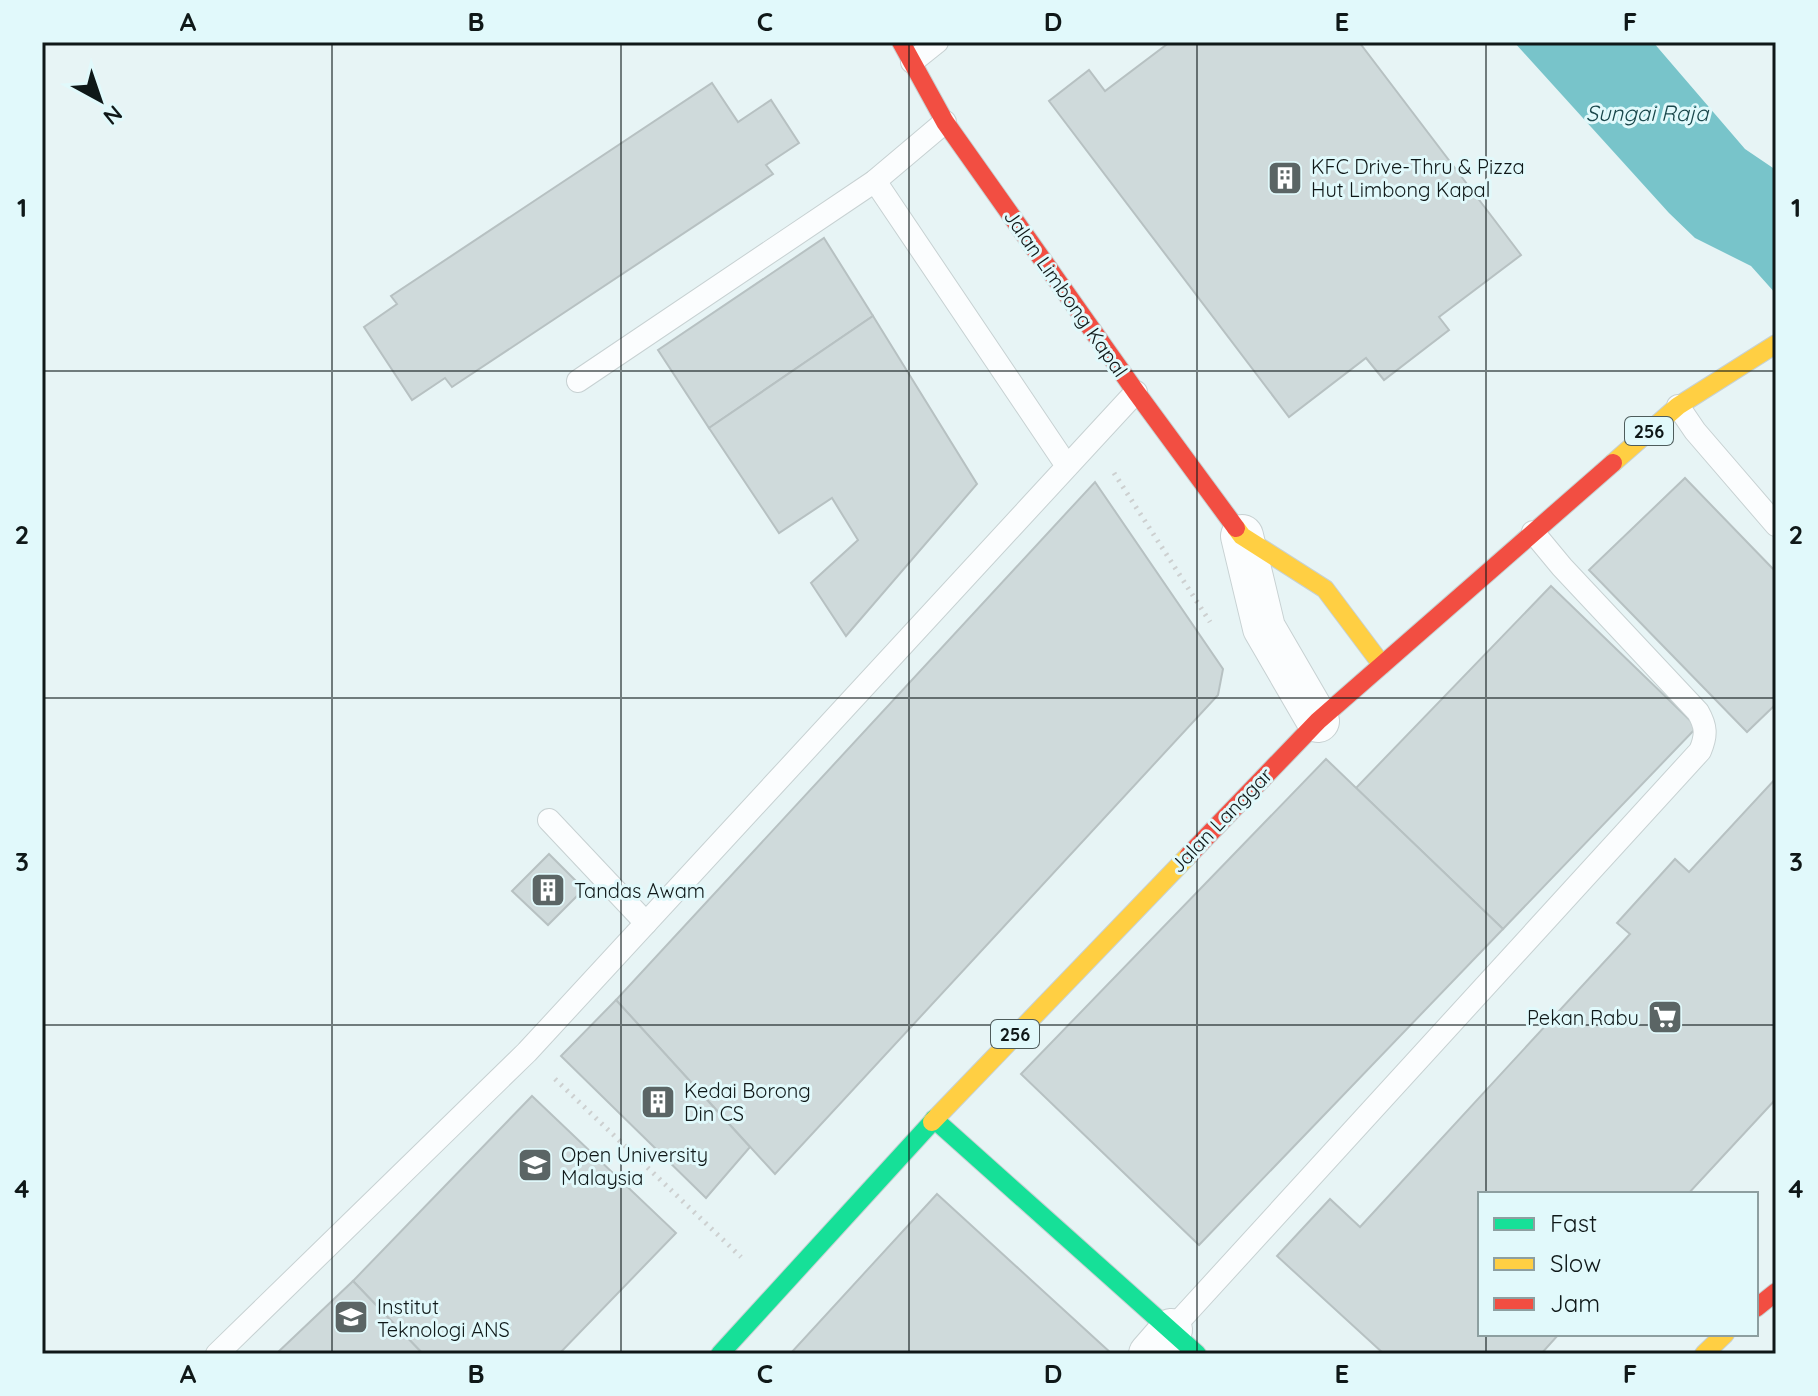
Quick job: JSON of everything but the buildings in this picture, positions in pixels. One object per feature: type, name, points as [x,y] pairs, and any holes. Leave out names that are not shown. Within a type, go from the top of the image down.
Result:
[{"type":"main road","name":"Jalan Limbong Kapal","points":[[901,42],[945,122],[1242,536],[1325,589],[1382,665]]},
{"type":"main road","name":"Jalan Langgar","points":[[720,1354],[934,1119],[1318,721],[1678,406],[1776,344]]},
{"type":"main road","points":[[934,1119],[1172,1346]]},
{"type":"main road","points":[[1758,1306],[1776,1292]]},
{"type":"main road","points":[[1704,1354],[1723,1336]]},
{"type":"street","name":"Jalan Limbong Kapal","points":[[1242,536],[1264,628],[1318,721]]},
{"type":"lane","points":[[912,62],[937,42]]},
{"type":"lane","points":[[578,381],[875,181],[945,122]]},
{"type":"lane","points":[[875,181],[1067,466]]},
{"type":"lane","points":[[217,1354],[527,1052],[1136,392]]},
{"type":"lane","points":[[1678,406],[1695,431],[1776,525]]},
{"type":"lane","points":[[1172,1346],[1700,751],[1706,738],[1705,724],[1698,712],[1533,532]]},
{"type":"lane","points":[[549,820],[646,923]]},
{"type":"path","points":[[1092,439],[1215,629]]},
{"type":"path","points":[[527,1052],[777,1291]]},
{"type":"water","name":"Sungai Raja","points":[[1514,42],[1653,42],[1745,149],[1776,170],[1776,294],[1751,266],[1695,238],[1669,213]]},
{"type":"traffic: fast","points":[[934,1119],[1197,1354]]},
{"type":"traffic: fast","points":[[720,1354],[932,1122]]},
{"type":"traffic: slow","points":[[1613,463],[1678,406],[1776,344]]},
{"type":"traffic: slow","points":[[1236,528],[1242,536],[1325,589],[1382,665]]},
{"type":"traffic: slow","points":[[932,1122],[1189,855]]},
{"type":"traffic: slow","points":[[1704,1354],[1723,1336]]},
{"type":"traffic: jam","points":[[901,42],[945,122],[1236,528]]},
{"type":"traffic: jam","points":[[1189,855],[1318,721],[1613,463]]},
{"type":"traffic: jam","points":[[1758,1306],[1776,1292]]},
{"type":"place","name":"KFC Drive-Thru & Pizza Hut Limbong Kapal","points":[[1285,178]]},
{"type":"place","name":"Tandas Awam","points":[[548,890]]},
{"type":"place","name":"Pekan Rabu","points":[[1665,1017]]},
{"type":"place","name":"Kedai Borong Din CS","points":[[658,1102]]},
{"type":"place","name":"Open University Malaysia","points":[[535,1165]]},
{"type":"place","name":"Institut Teknologi ANS","points":[[351,1317]]}]
